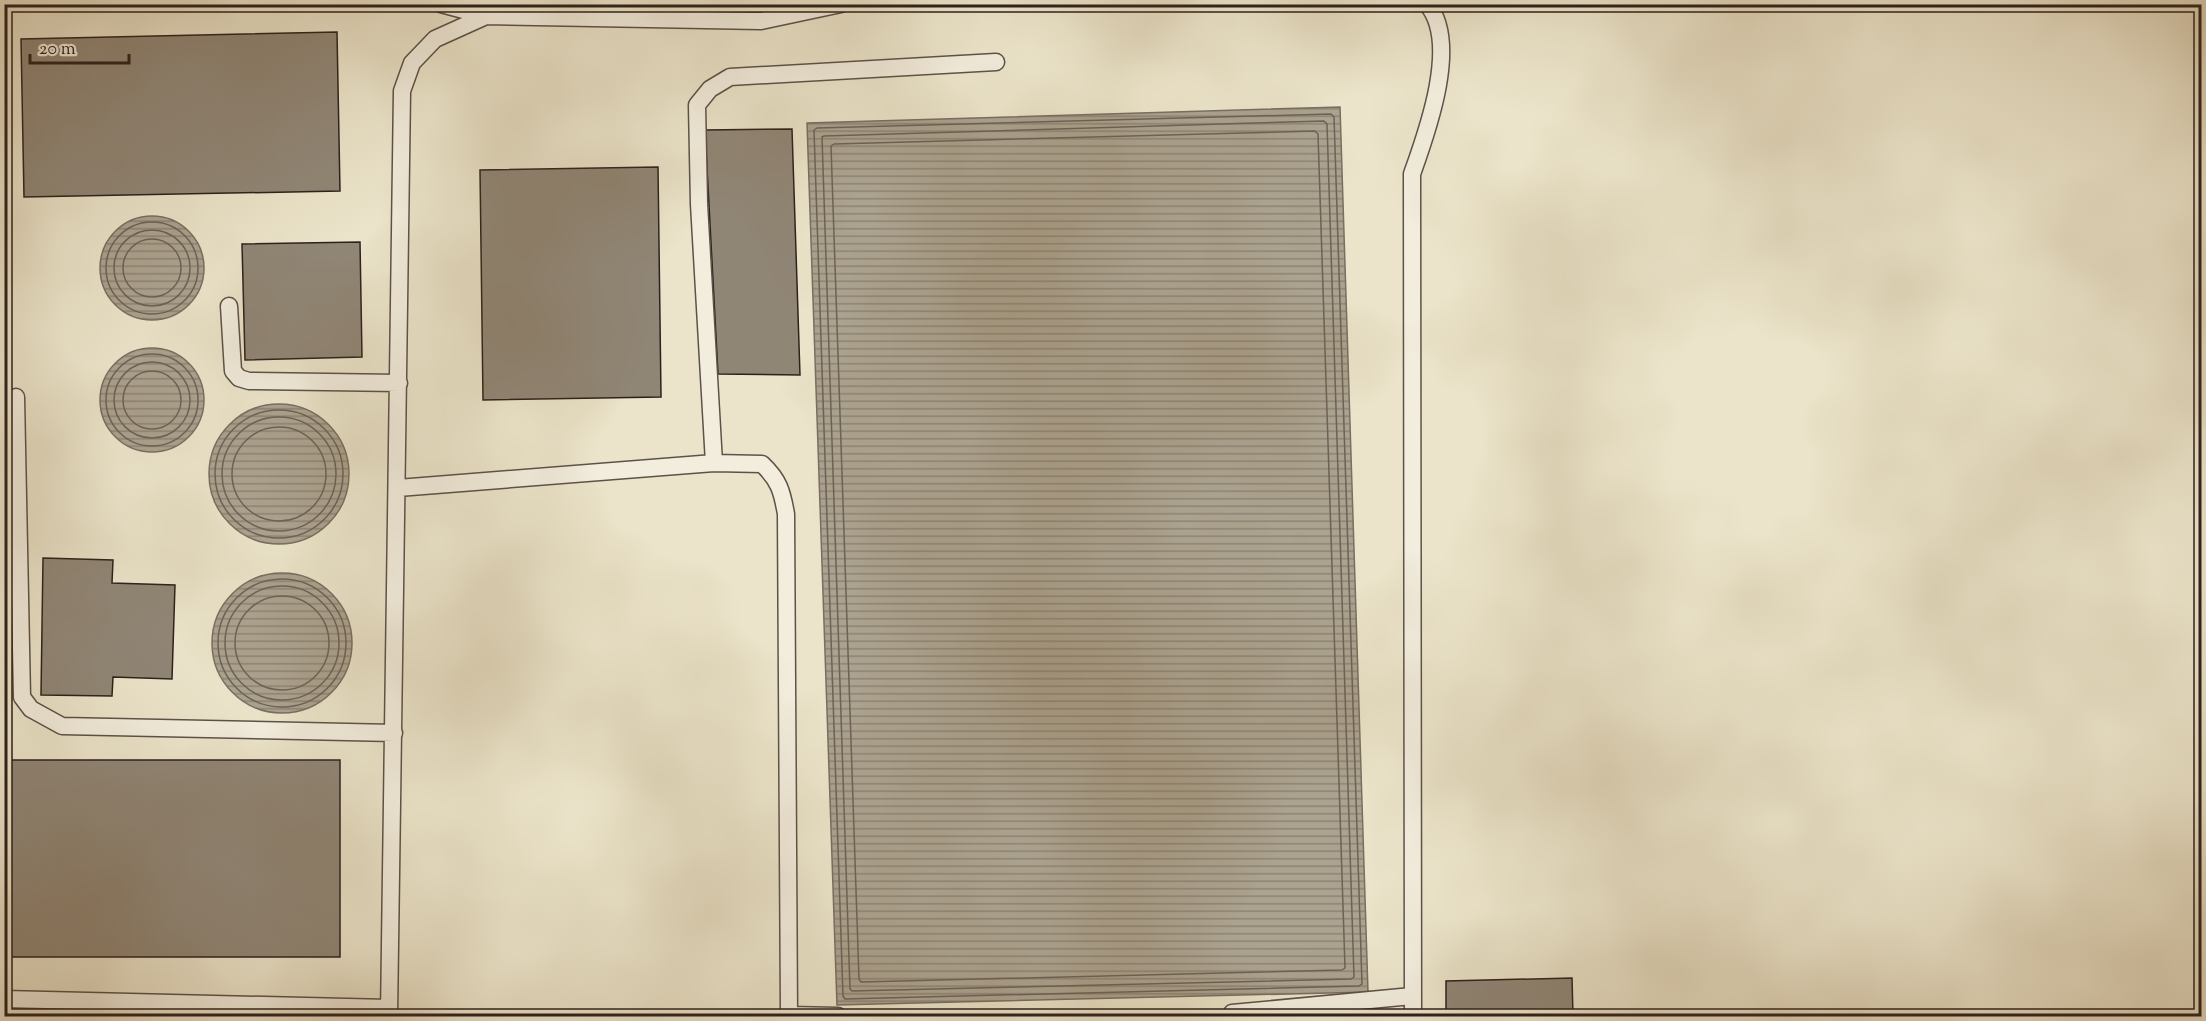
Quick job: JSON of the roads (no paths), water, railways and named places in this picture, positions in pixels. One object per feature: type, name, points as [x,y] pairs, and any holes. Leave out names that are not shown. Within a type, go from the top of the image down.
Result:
[{"type":"lane","points":[[441,4],[486,16],[761,21],[841,4]]},
{"type":"lane","points":[[1413,1017],[1412,174],[1434,102],[1440,73],[1442,40],[1432,10],[1427,4]]},
{"type":"lane","points":[[4,999],[389,1012],[402,91],[412,63],[435,39],[486,16]]},
{"type":"lane","points":[[714,463],[699,204],[697,105],[710,89],[730,77],[996,62]]},
{"type":"lane","points":[[229,306],[233,371],[239,378],[249,381],[399,383]]},
{"type":"lane","points":[[16,397],[22,697],[31,709],[62,726],[394,733]]},
{"type":"lane","points":[[398,488],[714,463],[762,464],[774,476],[782,493],[786,514],[789,1016],[838,1017]]},
{"type":"lane","points":[[1232,1012],[1412,996]]},
{"type":"water","points":[[1340,107],[1368,992],[837,1005],[807,123]]},
{"type":"water","points":[[152,216],[172,220],[189,231],[200,248],[204,268],[200,288],[189,305],[172,316],[152,320],[132,316],[115,305],[104,288],[100,268],[104,248],[115,231],[132,220]]},
{"type":"water","points":[[152,348],[172,352],[189,363],[200,380],[204,400],[200,420],[189,437],[172,448],[152,452],[132,448],[115,437],[104,420],[100,400],[104,380],[115,363],[132,352]]},
{"type":"water","points":[[279,404],[306,409],[329,424],[344,447],[349,474],[344,501],[329,524],[306,539],[279,544],[252,539],[229,524],[214,501],[209,474],[214,447],[229,424],[252,409]]},
{"type":"water","points":[[282,573],[309,578],[332,593],[347,616],[352,643],[347,670],[332,693],[309,708],[282,713],[255,708],[232,693],[217,670],[212,643],[217,616],[232,593],[255,578]]}]
